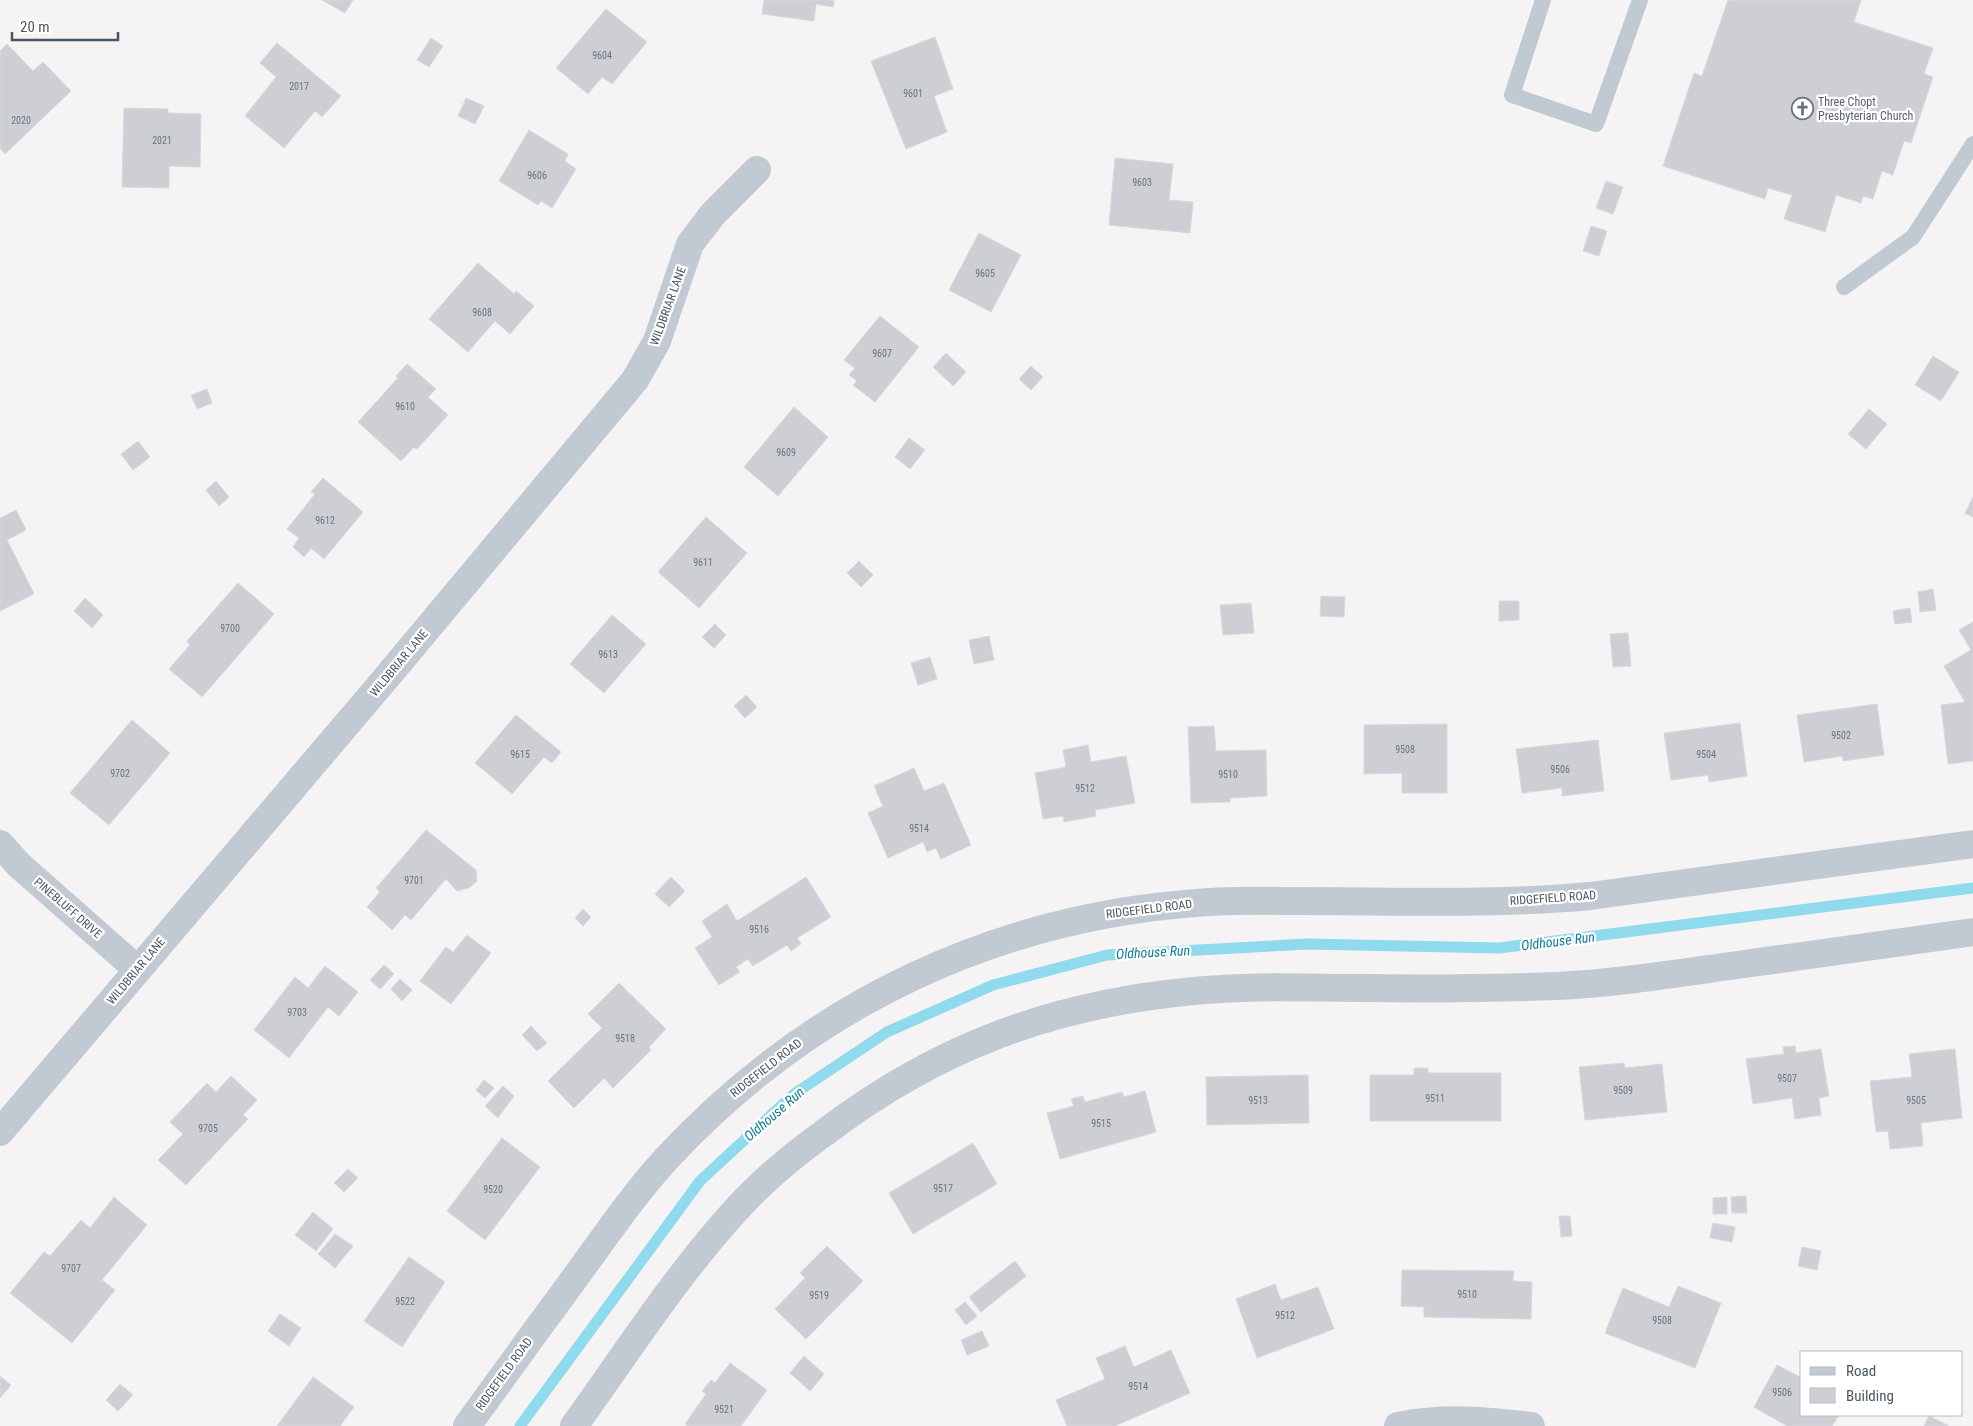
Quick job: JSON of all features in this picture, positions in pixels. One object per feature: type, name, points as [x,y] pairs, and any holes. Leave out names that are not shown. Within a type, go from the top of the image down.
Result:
[{"type":"street","name":"WILDBRIAR LANE","points":[[0,1132],[635,380],[657,341],[690,244],[713,214],[757,170]]},
{"type":"street","name":"PINEBLUFF DRIVE","points":[[0,844],[19,865],[138,970]]},
{"type":"street","name":"RIDGEFIELD ROAD","points":[[467,1426],[625,1208],[666,1159],[717,1108],[771,1061],[812,1032],[880,992],[938,965],[1004,940],[1111,913],[1210,902],[1535,901],[1973,844]]},
{"type":"street","points":[[574,1426],[676,1285],[736,1210],[789,1159],[859,1106],[920,1069],[986,1037],[1036,1020],[1128,998],[1198,990],[1274,987],[1444,989],[1572,985],[1641,978],[1973,932]]},
{"type":"street","points":[[1398,1426],[1428,1420],[1480,1420],[1531,1426]]},
{"type":"lane","points":[[1543,0],[1512,95],[1596,124],[1640,0]]},
{"type":"lane","points":[[1844,287],[1912,237],[1973,144]]},
{"type":"building","points":[[322,0],[353,0],[345,13]]},
{"type":"building","points":[[764,0],[834,0],[833,7],[816,4],[814,21],[762,14]]},
{"type":"building","name":"Three Chopt Presbyterian Church","points":[[1728,0],[1861,0],[1854,22],[1933,48],[1924,74],[1933,77],[1911,143],[1904,141],[1893,175],[1882,171],[1873,199],[1863,196],[1861,203],[1836,195],[1825,232],[1784,219],[1792,195],[1768,188],[1765,199],[1663,166],[1694,73],[1702,76]]},
{"type":"building","points":[[606,9],[647,42],[612,84],[602,77],[588,94],[556,68]]},
{"type":"building","points":[[935,37],[953,89],[934,96],[947,132],[906,149],[871,61]]},
{"type":"building","points":[[431,38],[443,46],[429,67],[417,60]]},
{"type":"building","points":[[277,43],[341,96],[322,117],[315,111],[284,148],[245,116],[276,77],[260,63]]},
{"type":"building","points":[[7,44],[33,71],[43,62],[71,91],[5,154],[0,148],[0,51]]},
{"type":"building","points":[[466,98],[484,106],[475,124],[458,116]]},
{"type":"building","points":[[124,108],[168,109],[168,113],[201,114],[200,167],[169,166],[169,188],[122,187]]},
{"type":"building","points":[[529,130],[568,154],[565,161],[576,169],[552,208],[541,201],[538,205],[499,181]]},
{"type":"building","points":[[1115,158],[1173,164],[1169,200],[1193,202],[1190,233],[1109,225]]},
{"type":"building","points":[[1606,181],[1623,187],[1613,214],[1596,208]]},
{"type":"building","points":[[1591,226],[1607,231],[1599,256],[1583,251]]},
{"type":"building","points":[[979,233],[1021,255],[991,312],[949,290]]},
{"type":"building","points":[[478,263],[514,294],[516,291],[534,306],[510,334],[495,321],[468,352],[429,319]]},
{"type":"building","points":[[880,316],[919,347],[875,402],[853,385],[857,381],[849,375],[855,368],[844,360]]},
{"type":"building","points":[[946,353],[966,372],[953,386],[933,367]]},
{"type":"building","points":[[1933,356],[1959,372],[1941,401],[1915,385]]},
{"type":"building","points":[[407,364],[436,389],[428,397],[448,415],[417,449],[414,447],[401,461],[358,422],[398,378],[396,376]]},
{"type":"building","points":[[1031,366],[1043,377],[1031,390],[1019,379]]},
{"type":"building","points":[[207,389],[212,403],[197,409],[191,395]]},
{"type":"building","points":[[794,407],[828,437],[778,496],[744,467]]},
{"type":"building","points":[[1869,409],[1887,424],[1866,449],[1848,434]]},
{"type":"building","points":[[909,438],[925,450],[910,469],[895,457]]},
{"type":"building","points":[[138,441],[150,457],[133,470],[121,454]]},
{"type":"building","points":[[323,478],[363,512],[324,559],[311,548],[304,557],[293,547],[299,538],[287,529],[315,494],[311,492]]},
{"type":"building","points":[[216,481],[229,497],[219,506],[206,490]]},
{"type":"building","points":[[1973,497],[1973,517],[1965,513]]},
{"type":"building","points":[[16,510],[26,530],[7,540],[34,594],[0,611],[0,518]]},
{"type":"building","points":[[706,517],[747,553],[699,608],[658,572]]},
{"type":"building","points":[[859,561],[873,575],[861,587],[847,573]]},
{"type":"building","points":[[238,583],[274,614],[202,697],[169,669],[190,645],[187,641]]},
{"type":"building","points":[[1933,589],[1936,610],[1920,612],[1918,592]]},
{"type":"building","points":[[1321,596],[1345,597],[1344,617],[1320,616]]},
{"type":"building","points":[[85,598],[103,615],[92,628],[74,611]]},
{"type":"building","points":[[1499,601],[1519,601],[1519,620],[1499,621]]},
{"type":"building","points":[[1251,603],[1254,633],[1223,635],[1220,605]]},
{"type":"building","points":[[1910,608],[1912,622],[1895,624],[1893,611]]},
{"type":"building","points":[[612,615],[646,644],[604,693],[570,664]]},
{"type":"building","points":[[1973,622],[1973,761],[1948,764],[1941,705],[1965,702],[1944,666],[1971,650],[1959,630]]},
{"type":"building","points":[[715,624],[726,635],[714,648],[702,637]]},
{"type":"building","points":[[1628,633],[1631,666],[1613,667],[1610,634]]},
{"type":"building","points":[[989,636],[994,660],[974,664],[969,640]]},
{"type":"building","points":[[930,657],[937,679],[918,685],[911,663]]},
{"type":"building","points":[[746,695],[757,707],[745,718],[734,706]]},
{"type":"building","points":[[1877,704],[1884,755],[1843,761],[1842,756],[1804,762],[1797,715]]},
{"type":"building","points":[[516,715],[561,752],[552,763],[544,757],[512,794],[475,763]]},
{"type":"building","points":[[132,720],[170,753],[109,825],[70,793]]},
{"type":"building","points":[[1740,723],[1747,776],[1709,782],[1708,775],[1671,780],[1664,733]]},
{"type":"building","points":[[1447,724],[1447,793],[1402,793],[1402,773],[1364,774],[1364,725]]},
{"type":"building","points":[[1214,726],[1216,751],[1266,750],[1267,796],[1230,798],[1230,802],[1191,803],[1188,727]]},
{"type":"building","points":[[1598,740],[1604,791],[1562,796],[1562,788],[1522,793],[1516,749]]},
{"type":"building","points":[[1088,745],[1091,762],[1126,756],[1135,803],[1095,810],[1096,816],[1064,822],[1063,816],[1043,819],[1035,773],[1066,767],[1063,750]]},
{"type":"building","points":[[914,768],[924,791],[944,783],[971,845],[941,859],[936,848],[927,852],[923,842],[888,858],[868,813],[883,806],[874,786]]},
{"type":"building","points":[[426,830],[476,870],[477,881],[469,888],[457,891],[446,879],[411,920],[405,915],[392,930],[367,907],[380,892],[376,888]]},
{"type":"building","points":[[671,877],[685,891],[669,907],[655,894]]},
{"type":"building","points":[[806,877],[831,917],[797,938],[801,944],[791,951],[787,945],[753,966],[748,959],[736,967],[740,972],[719,985],[695,948],[712,937],[702,921],[727,904],[737,921]]},
{"type":"building","points":[[583,909],[591,917],[583,926],[575,918]]},
{"type":"building","points":[[467,935],[491,953],[451,1004],[420,981],[446,947],[453,952]]},
{"type":"building","points":[[384,965],[394,974],[380,989],[370,980]]},
{"type":"building","points":[[325,966],[358,992],[339,1016],[328,1007],[289,1058],[254,1030],[295,977],[308,988]]},
{"type":"building","points":[[400,979],[412,990],[402,1001],[391,989]]},
{"type":"building","points":[[619,983],[666,1029],[649,1047],[651,1050],[613,1088],[604,1078],[574,1108],[548,1081],[602,1028],[588,1014]]},
{"type":"building","points":[[531,1026],[547,1043],[537,1051],[522,1035]]},
{"type":"building","points":[[1795,1046],[1796,1053],[1821,1049],[1829,1096],[1819,1098],[1821,1115],[1795,1119],[1792,1098],[1753,1104],[1746,1059],[1784,1054],[1783,1047]]},
{"type":"building","points":[[1955,1049],[1962,1118],[1921,1123],[1923,1146],[1890,1149],[1888,1131],[1876,1132],[1870,1081],[1912,1077],[1909,1054]]},
{"type":"building","points":[[1624,1063],[1625,1068],[1662,1064],[1667,1112],[1585,1120],[1579,1067]]},
{"type":"building","points":[[1414,1068],[1428,1068],[1428,1073],[1501,1073],[1501,1121],[1370,1121],[1370,1075],[1414,1075]]},
{"type":"building","points":[[1308,1075],[1309,1123],[1207,1125],[1206,1077]]},
{"type":"building","points":[[231,1076],[257,1100],[243,1115],[248,1119],[186,1185],[158,1160],[183,1134],[170,1122],[207,1083],[216,1092]]},
{"type":"building","points":[[484,1080],[494,1088],[485,1098],[476,1090]]},
{"type":"building","points":[[503,1086],[514,1096],[498,1118],[485,1106]]},
{"type":"building","points":[[1145,1091],[1156,1132],[1060,1159],[1047,1113],[1074,1106],[1071,1099],[1083,1096],[1085,1102],[1122,1092],[1124,1097]]},
{"type":"building","points":[[502,1138],[540,1167],[485,1240],[447,1211]]},
{"type":"building","points":[[973,1143],[997,1184],[913,1234],[889,1193]]},
{"type":"building","points":[[348,1169],[358,1178],[344,1192],[334,1183]]},
{"type":"building","points":[[1746,1196],[1747,1213],[1732,1213],[1731,1197]]},
{"type":"building","points":[[114,1197],[147,1225],[102,1280],[115,1290],[72,1343],[10,1293],[44,1252],[50,1256],[81,1220],[90,1228]]},
{"type":"building","points":[[1727,1197],[1727,1214],[1713,1214],[1713,1198]]},
{"type":"building","points":[[313,1212],[333,1229],[316,1251],[295,1235]]},
{"type":"building","points":[[1559,1216],[1570,1216],[1572,1236],[1561,1237]]},
{"type":"building","points":[[1713,1223],[1735,1227],[1732,1242],[1710,1238]]},
{"type":"building","points":[[335,1234],[353,1246],[335,1268],[318,1254]]},
{"type":"building","points":[[827,1246],[863,1281],[806,1339],[775,1309],[805,1278],[800,1273]]},
{"type":"building","points":[[1802,1247],[1821,1251],[1817,1270],[1798,1266]]},
{"type":"building","points":[[409,1257],[445,1282],[402,1347],[364,1321]]},
{"type":"building","points":[[1015,1261],[1026,1276],[981,1312],[969,1297]]},
{"type":"building","points":[[1402,1270],[1514,1271],[1513,1281],[1532,1282],[1531,1319],[1424,1317],[1424,1307],[1401,1306]]},
{"type":"building","points":[[1275,1284],[1281,1300],[1318,1287],[1334,1329],[1257,1358],[1236,1299]]},
{"type":"building","points":[[1678,1286],[1721,1303],[1695,1368],[1605,1333],[1623,1288],[1669,1307]]},
{"type":"building","points":[[965,1302],[977,1316],[966,1325],[955,1310]]},
{"type":"building","points":[[280,1314],[301,1328],[289,1346],[268,1331]]},
{"type":"building","points":[[982,1331],[989,1346],[967,1355],[961,1340]]},
{"type":"building","points":[[1125,1346],[1134,1367],[1171,1350],[1190,1393],[1115,1426],[1067,1426],[1056,1400],[1105,1379],[1096,1358]]},
{"type":"building","points":[[804,1356],[824,1374],[810,1391],[790,1373]]},
{"type":"building","points":[[730,1363],[767,1390],[741,1426],[688,1426],[685,1424],[706,1394],[702,1391],[711,1380],[715,1383]]},
{"type":"building","points":[[1777,1365],[1800,1377],[1800,1416],[1838,1416],[1832,1426],[1787,1426],[1754,1407]]},
{"type":"building","points":[[0,1376],[11,1385],[0,1398]]},
{"type":"building","points":[[313,1377],[354,1407],[340,1426],[277,1426]]},
{"type":"building","points":[[120,1384],[133,1395],[118,1411],[106,1400]]},
{"type":"building","points":[[1929,1416],[1949,1426],[1924,1426]]},
{"type":"waterway","name":"Oldhouse Run","points":[[520,1426],[700,1181],[794,1094],[887,1032],[993,985],[1107,955],[1307,944],[1499,948],[1973,888]]},
{"type":"place","name":"Three Chopt Presbyterian Church","points":[[1802,109]]}]
